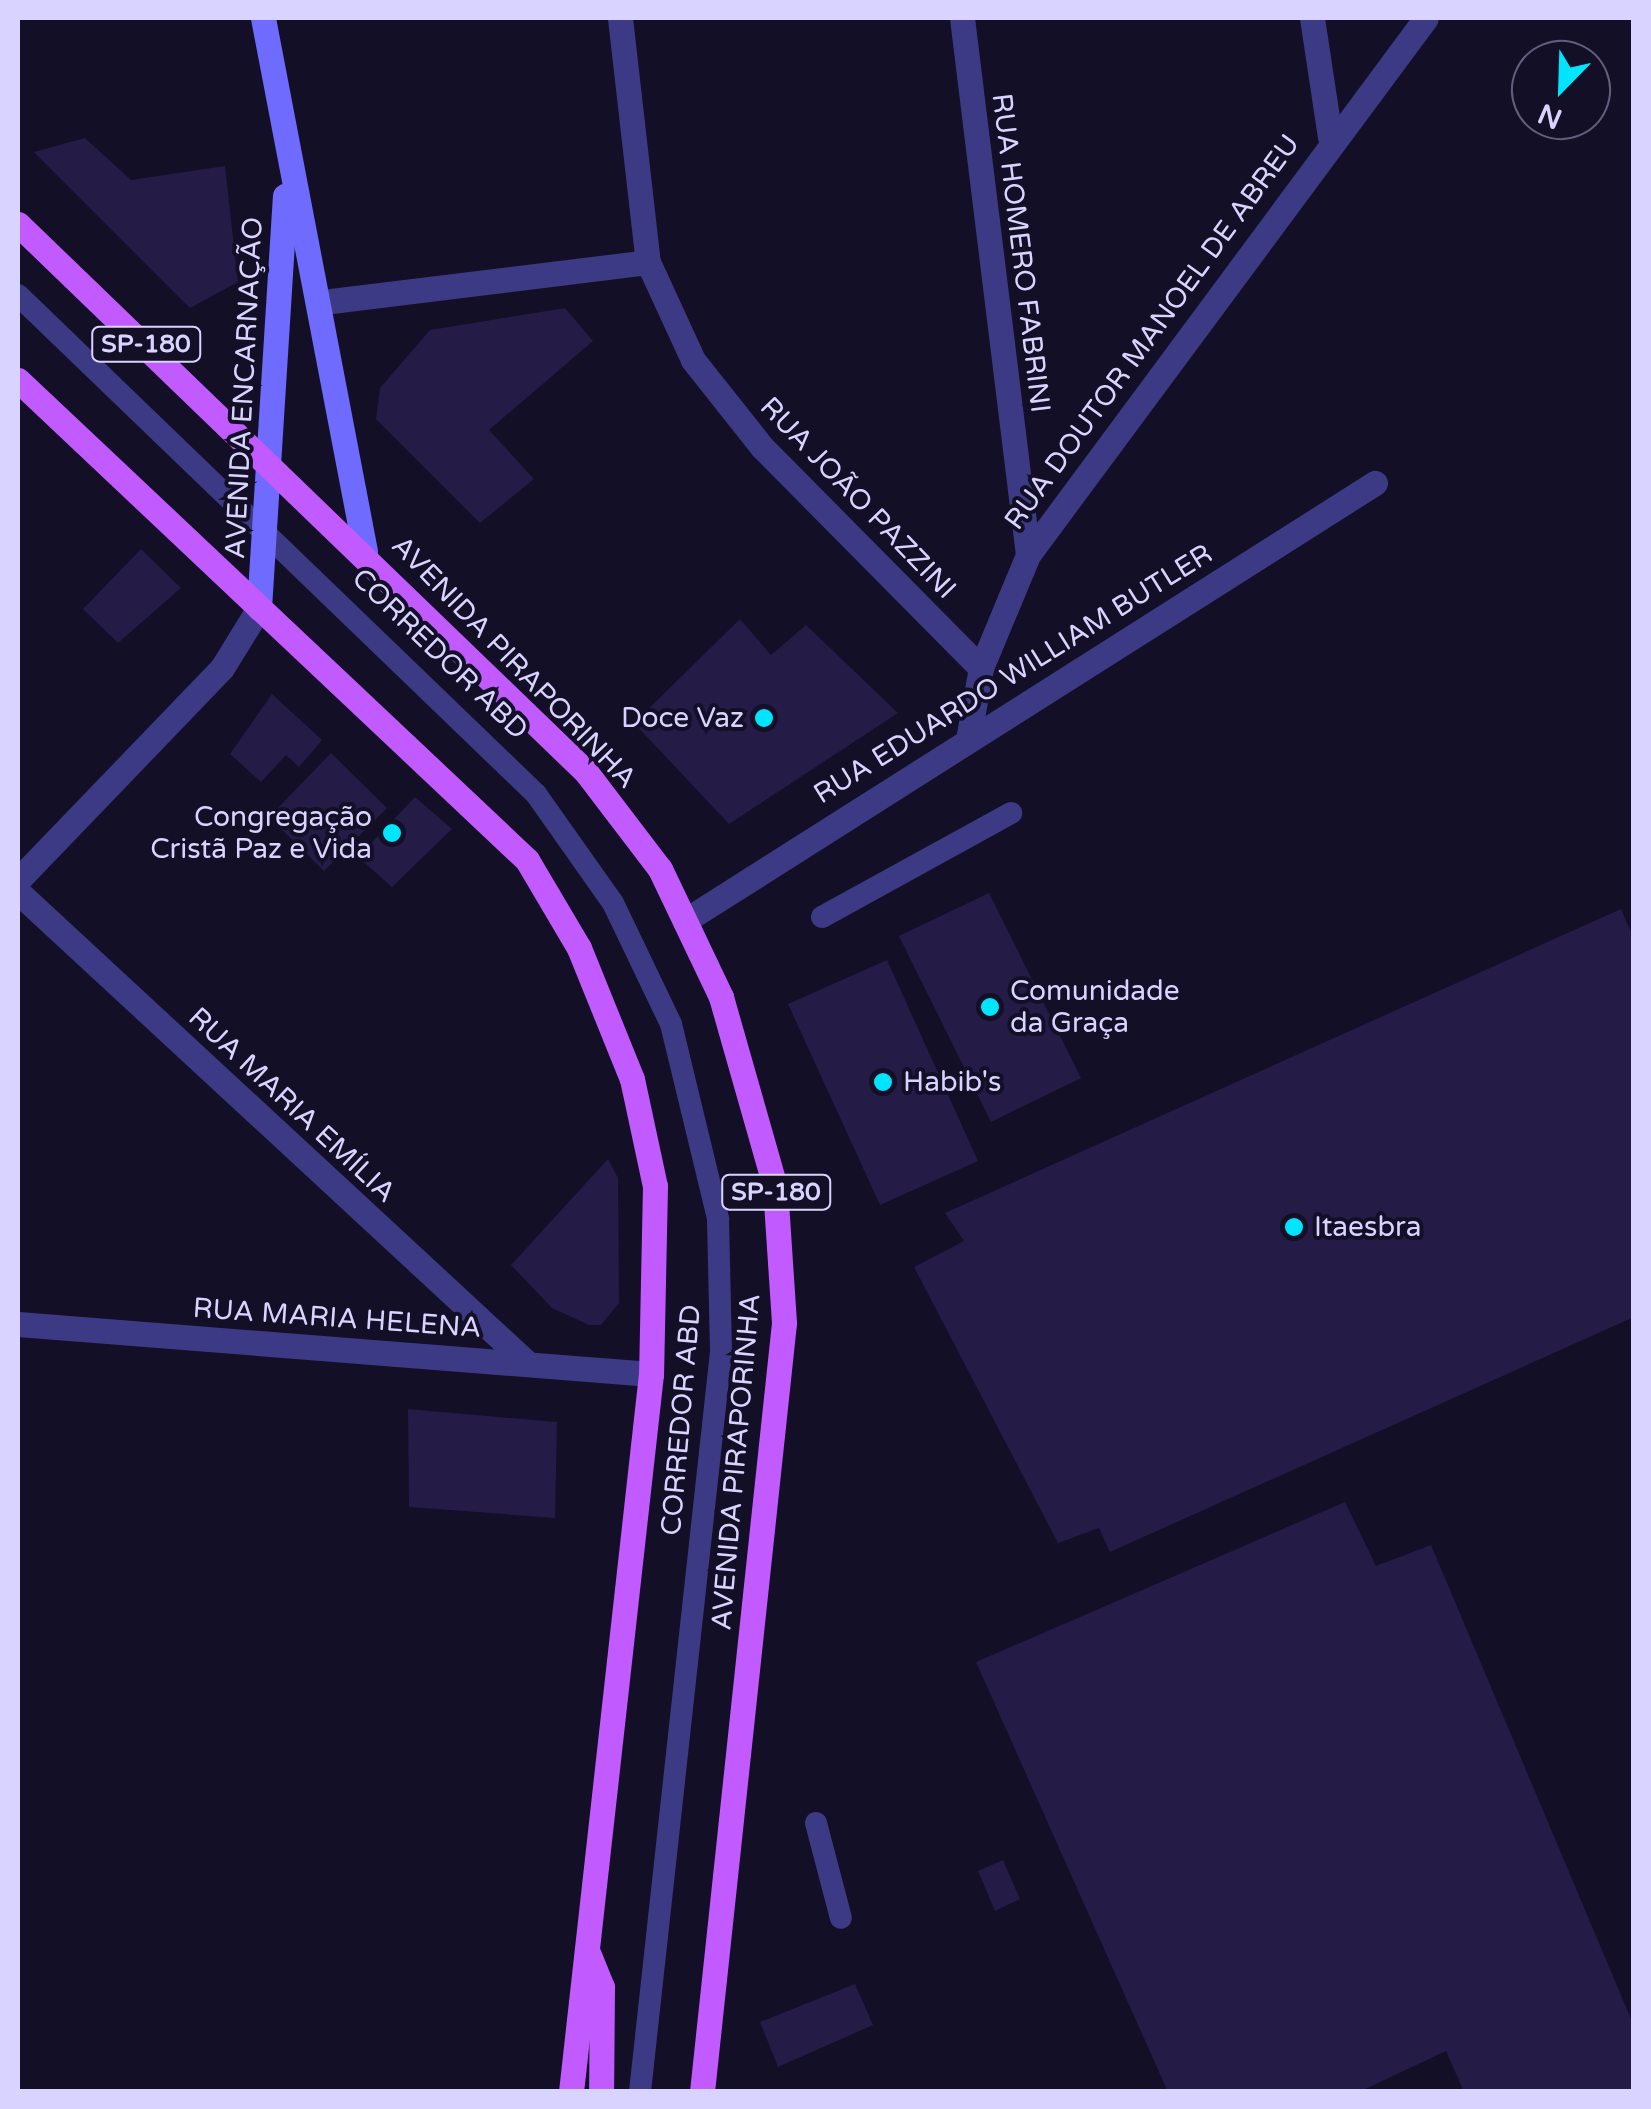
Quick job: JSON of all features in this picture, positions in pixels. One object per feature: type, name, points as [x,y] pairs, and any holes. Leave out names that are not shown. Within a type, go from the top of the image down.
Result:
[{"type":"main road","name":"AVENIDA PIRAPORINHA","points":[[18,224],[365,551],[586,772],[686,920],[763,1125],[784,1324],[702,2092]]},
{"type":"main road","points":[[18,380],[508,840],[579,948],[646,1136],[657,1232],[651,1374],[572,2092]]},
{"type":"main road","points":[[587,1950],[602,1986],[601,2092]]},
{"type":"street","name":"AVENIDA ENCARNAÇÃO","points":[[263,18],[286,172],[323,302],[365,551]]},
{"type":"street","name":"RUA JOÃO PAZZINI","points":[[620,18],[648,262],[693,360],[762,447],[980,668]]},
{"type":"street","name":"RUA HOMERO FABRINI","points":[[962,18],[1028,555]]},
{"type":"street","points":[[1312,18],[1330,137]]},
{"type":"street","name":"RUA DOUTOR MANOEL DE ABREU","points":[[969,734],[980,668],[1028,555],[1330,137],[1426,18]]},
{"type":"street","name":"AVENIDA ENCARNAÇÃO","points":[[259,608],[270,530],[286,172]]},
{"type":"street","points":[[323,302],[648,262]]},
{"type":"street","name":"RUA EDUARDO WILLIAM BUTLER","points":[[686,920],[969,734],[1375,483]]},
{"type":"street","points":[[18,880],[222,668],[259,608]]},
{"type":"street","name":"RUA MARIA EMÍLIA","points":[[18,892],[526,1362]]},
{"type":"street","name":"RUA MARIA HELENA","points":[[18,1324],[651,1374]]},
{"type":"lane","name":"CORREDOR ABD","points":[[18,295],[270,530],[490,744],[577,846],[644,962],[692,1087],[718,1219],[721,1352],[640,2092]]},
{"type":"lane","points":[[822,917],[1011,813]]},
{"type":"lane","points":[[816,1823],[840,1918]]},
{"type":"building","points":[[85,138],[131,180],[225,166],[238,282],[190,308],[34,152]]},
{"type":"building","points":[[565,308],[593,341],[489,430],[534,479],[480,523],[376,419],[380,388],[430,330]]},
{"type":"building","points":[[141,549],[181,588],[118,643],[83,609]]},
{"type":"building","name":"Doce Vaz","points":[[740,619],[771,655],[806,625],[898,713],[729,824],[634,723]]},
{"type":"building","points":[[272,694],[322,740],[299,767],[286,755],[261,782],[230,754]]},
{"type":"building","points":[[331,753],[387,808],[324,871],[269,817]]},
{"type":"building","points":[[415,797],[452,829],[392,887],[358,857]]},
{"type":"building","name":"Comunidade da Graça","points":[[989,893],[1081,1078],[991,1122],[899,936]]},
{"type":"building","name":"Itaesbra","points":[[1621,909],[1634,939],[1634,1317],[1110,1552],[1099,1528],[1058,1543],[914,1267],[964,1241],[945,1213]]},
{"type":"building","name":"Habib's","points":[[887,960],[978,1161],[880,1205],[788,1004]]},
{"type":"building","points":[[608,1159],[618,1178],[619,1303],[601,1325],[589,1325],[552,1308],[511,1265]]},
{"type":"building","points":[[408,1409],[557,1422],[555,1518],[409,1507]]},
{"type":"building","points":[[1345,1502],[1376,1566],[1431,1545],[1634,2026],[1634,2092],[1464,2092],[1446,2051],[1359,2092],[1168,2092],[976,1662]]},
{"type":"building","points":[[1003,1860],[1020,1899],[995,1911],[978,1871]]},
{"type":"building","points":[[855,1984],[873,2025],[778,2067],[760,2022]]},
{"type":"place","name":"Doce Vaz","points":[[764,718]]},
{"type":"place","name":"Congregação Cristã Paz e Vida","points":[[392,833]]},
{"type":"place","name":"Comunidade da Graça","points":[[990,1007]]},
{"type":"place","name":"Habib's","points":[[883,1082]]},
{"type":"place","name":"Itaesbra","points":[[1294,1227]]}]
